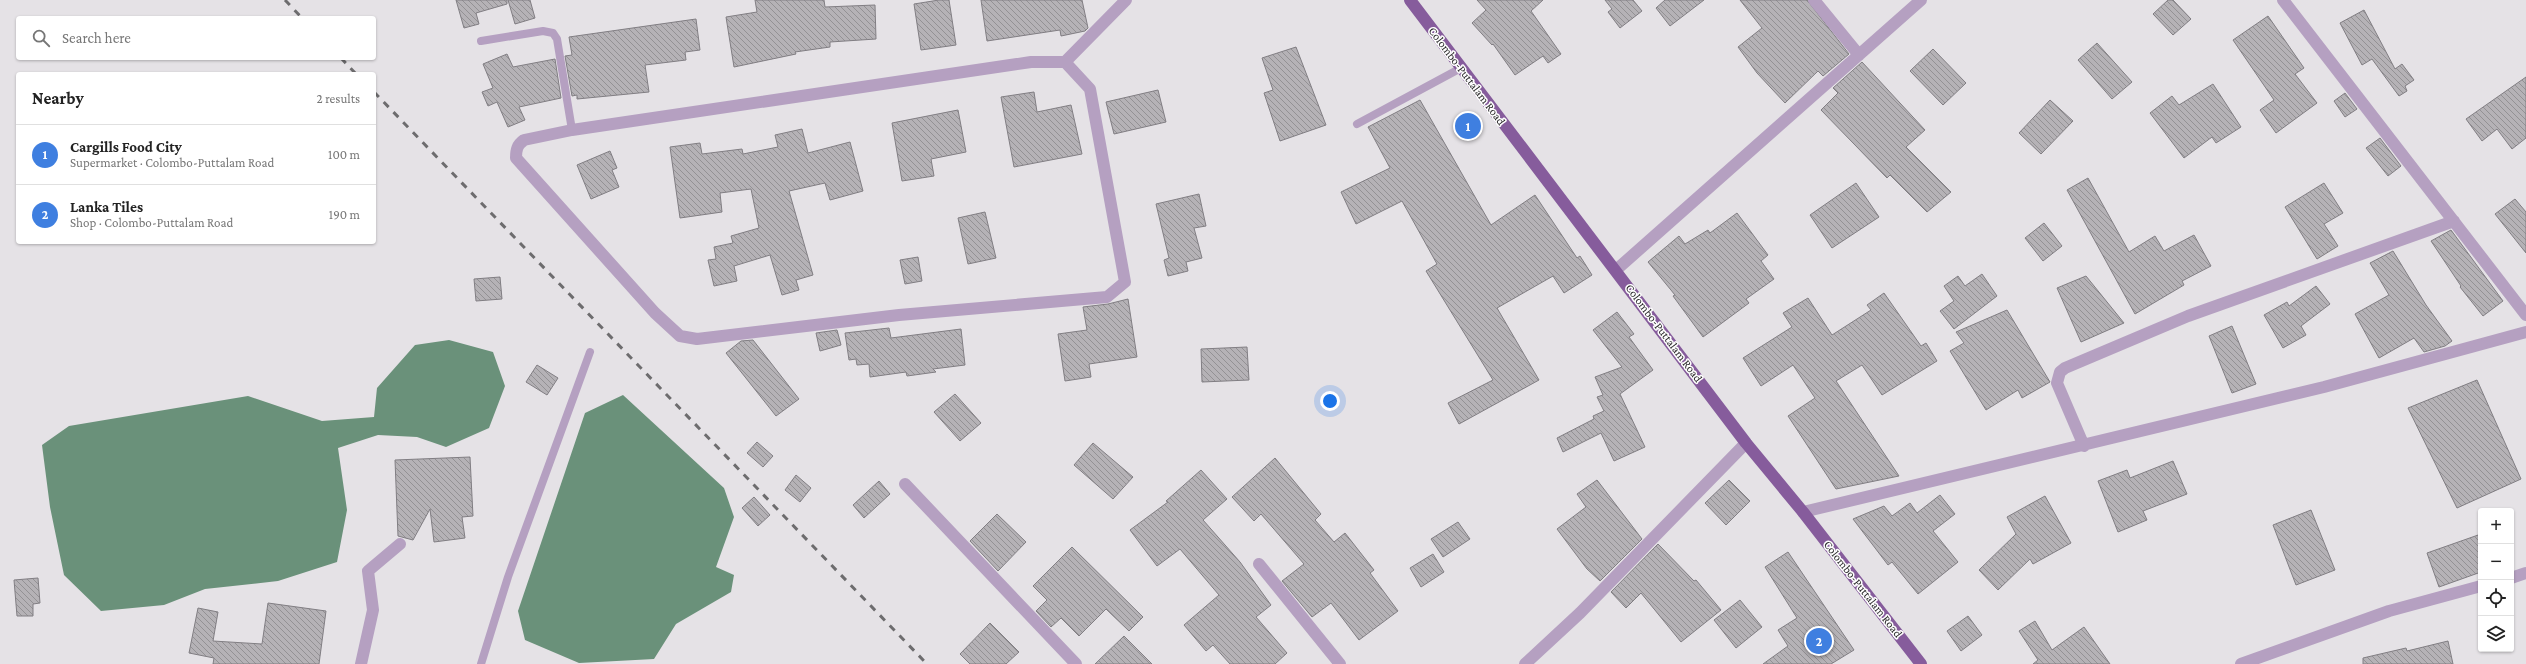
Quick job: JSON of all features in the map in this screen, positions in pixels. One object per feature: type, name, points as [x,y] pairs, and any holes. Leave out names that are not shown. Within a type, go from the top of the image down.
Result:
[{"type":"highway","name":"Colombo-Puttalam Road","points":[[1410,0],[1616,270],[1746,444],[1803,512],[1922,664]]},
{"type":"street","points":[[1065,62],[1090,89],[1125,282],[1107,297],[899,315],[697,339],[680,336],[655,313],[516,158],[516,150],[519,143],[524,140],[572,130],[1031,62],[1065,62],[1126,0]]},
{"type":"street","points":[[1814,0],[1859,55]]},
{"type":"street","points":[[1616,270],[1921,0]]},
{"type":"street","points":[[2283,0],[2526,315]]},
{"type":"street","points":[[2084,446],[2057,383],[2060,372],[2065,368],[2188,316],[2454,221]]},
{"type":"street","points":[[1803,512],[2324,388],[2526,332]]},
{"type":"street","points":[[1526,664],[1585,607],[1746,444]]},
{"type":"street","points":[[905,484],[1076,664]]},
{"type":"street","points":[[361,664],[373,610],[368,571],[400,544]]},
{"type":"street","points":[[1259,564],[1340,664]]},
{"type":"street","points":[[2514,577],[2526,573]]},
{"type":"street","points":[[2242,664],[2389,611],[2478,587]]},
{"type":"lane","points":[[481,41],[543,31],[553,33],[557,39],[572,130]]},
{"type":"lane","points":[[1357,124],[1461,68]]},
{"type":"lane","points":[[481,664],[508,577],[590,352]]},
{"type":"shaded area","points":[[449,340],[493,352],[505,386],[489,428],[446,447],[417,437],[378,435],[338,448],[347,510],[337,562],[278,581],[205,589],[164,605],[101,611],[64,575],[50,507],[42,445],[69,426],[248,396],[322,421],[374,417],[377,388],[415,345]]},
{"type":"shaded area","points":[[623,395],[724,488],[734,517],[716,567],[734,575],[731,592],[676,624],[654,659],[579,663],[525,640],[518,611],[585,413]]},
{"type":"building","points":[[456,0],[507,0],[507,4],[476,13],[479,24],[464,28]]},
{"type":"building","points":[[508,0],[530,0],[535,18],[515,24]]},
{"type":"building","points":[[755,0],[824,0],[825,7],[875,5],[876,39],[830,42],[830,47],[795,52],[796,54],[734,67],[726,17],[757,12]]},
{"type":"building","points":[[949,0],[956,45],[921,50],[914,4]]},
{"type":"building","points":[[981,0],[1082,0],[1088,28],[1085,31],[1061,36],[1060,30],[987,41]]},
{"type":"building","points":[[1477,0],[1543,0],[1531,11],[1561,54],[1548,63],[1543,56],[1515,75],[1493,44],[1492,45],[1472,23],[1486,10]]},
{"type":"building","points":[[1605,0],[1633,0],[1642,11],[1620,28],[1608,12],[1612,9]]},
{"type":"building","points":[[1665,0],[1704,0],[1670,26],[1656,8]]},
{"type":"building","points":[[1740,0],[1807,0],[1849,54],[1823,76],[1818,71],[1785,103],[1757,73],[1738,47],[1762,28]]},
{"type":"building","points":[[2168,0],[2173,0],[2191,19],[2173,35],[2153,14]]},
{"type":"building","points":[[2364,10],[2395,69],[2402,64],[2414,80],[2405,86],[2407,91],[2399,96],[2372,59],[2362,65],[2340,23]]},
{"type":"building","points":[[2268,16],[2304,68],[2295,74],[2317,103],[2276,133],[2260,110],[2274,100],[2233,40]]},
{"type":"building","points":[[696,19],[700,50],[685,52],[686,60],[645,65],[649,92],[577,99],[577,95],[572,96],[565,56],[572,55],[569,37]]},
{"type":"building","points":[[2097,43],[2132,82],[2112,99],[2078,60]]},
{"type":"building","points":[[1296,47],[1326,125],[1280,141],[1264,93],[1273,90],[1262,58]]},
{"type":"building","points":[[1933,49],[1966,83],[1943,105],[1910,71]]},
{"type":"building","points":[[507,54],[513,67],[555,59],[561,98],[519,107],[525,120],[508,127],[497,102],[488,106],[482,92],[493,88],[483,64]]},
{"type":"building","points":[[1862,62],[1925,130],[1906,147],[1951,192],[1927,212],[1890,175],[1887,178],[1821,110],[1838,93],[1833,88]]},
{"type":"building","points":[[2526,77],[2526,138],[2512,149],[2497,129],[2482,141],[2466,119]]},
{"type":"building","points":[[2213,84],[2241,127],[2216,143],[2212,137],[2184,158],[2150,113],[2172,96],[2179,105]]},
{"type":"building","points":[[1158,90],[1166,122],[1114,134],[1106,102]]},
{"type":"building","points":[[1034,92],[1037,112],[1071,105],[1082,154],[1014,167],[1001,97]]},
{"type":"building","points":[[2345,93],[2357,109],[2345,117],[2334,101]]},
{"type":"building","points":[[1420,100],[1491,225],[1535,195],[1577,258],[1580,256],[1592,275],[1564,293],[1553,276],[1497,308],[1539,380],[1459,424],[1448,403],[1493,380],[1426,271],[1437,264],[1402,201],[1356,224],[1341,192],[1390,168],[1368,127]]},
{"type":"building","points":[[2050,100],[2073,121],[2041,154],[2019,133]]},
{"type":"building","points":[[958,110],[966,152],[931,159],[934,176],[902,181],[892,123]]},
{"type":"building","points":[[802,129],[808,153],[850,142],[863,191],[830,200],[825,183],[789,191],[813,275],[796,280],[799,290],[782,295],[770,255],[734,266],[737,281],[714,286],[708,260],[716,259],[714,247],[733,243],[731,236],[759,228],[751,189],[720,193],[722,212],[680,218],[670,147],[700,143],[702,154],[742,149],[743,154],[778,147],[775,135]]},
{"type":"building","points":[[2380,138],[2401,166],[2388,176],[2366,148]]},
{"type":"building","points":[[610,151],[617,168],[612,170],[619,187],[591,199],[577,165]]},
{"type":"building","points":[[2088,178],[2129,252],[2155,236],[2164,251],[2194,235],[2211,266],[2182,281],[2184,285],[2135,314],[2067,190]]},
{"type":"building","points":[[1856,183],[1879,217],[1832,248],[1810,215]]},
{"type":"building","points":[[2324,183],[2343,213],[2324,224],[2338,246],[2317,259],[2285,207]]},
{"type":"building","points":[[1199,194],[1206,226],[1194,228],[1202,258],[1186,262],[1188,271],[1168,276],[1164,260],[1169,258],[1156,204]]},
{"type":"building","points":[[2515,199],[2526,212],[2526,253],[2495,214]]},
{"type":"building","points":[[985,212],[996,258],[968,264],[958,218]]},
{"type":"building","points":[[1737,213],[1768,255],[1761,261],[1774,279],[1746,299],[1749,303],[1703,337],[1673,296],[1675,295],[1648,262],[1679,236],[1685,244],[1708,230],[1710,233]]},
{"type":"building","points":[[2044,223],[2062,246],[2043,261],[2025,238]]},
{"type":"building","points":[[2451,230],[2503,301],[2483,316],[2460,287],[2461,286],[2431,241]]},
{"type":"building","points":[[2393,251],[2426,305],[2452,341],[2445,346],[2424,352],[2414,338],[2379,358],[2355,314],[2389,295],[2370,263]]},
{"type":"building","points":[[918,257],[922,281],[905,284],[900,260]]},
{"type":"building","points":[[1982,274],[1997,296],[1954,329],[1940,311],[1954,301],[1944,286],[1958,276],[1965,286]]},
{"type":"building","points":[[2086,276],[2124,323],[2081,342],[2057,288]]},
{"type":"building","points":[[500,277],[502,299],[476,301],[474,279]]},
{"type":"building","points":[[2316,286],[2330,304],[2301,326],[2306,335],[2283,348],[2264,315],[2287,302],[2289,306]]},
{"type":"building","points":[[1884,293],[1921,346],[1926,343],[1937,361],[1882,395],[1862,365],[1836,381],[1899,476],[1836,489],[1788,416],[1815,398],[1793,365],[1761,386],[1743,358],[1792,327],[1783,313],[1808,298],[1832,335],[1871,310],[1867,305]]},
{"type":"building","points":[[1128,299],[1137,357],[1089,364],[1091,377],[1065,381],[1058,334],[1087,330],[1083,307],[1108,304]]},
{"type":"building","points":[[2007,310],[2050,382],[2022,398],[2018,390],[1986,410],[1950,351],[1964,343],[1956,332]]},
{"type":"building","points":[[1617,312],[1634,334],[1629,337],[1653,370],[1620,394],[1645,447],[1614,461],[1601,433],[1563,452],[1557,438],[1594,419],[1593,416],[1604,411],[1597,397],[1603,395],[1595,377],[1622,367],[1593,330]]},
{"type":"building","points":[[2232,326],[2256,384],[2232,393],[2209,336]]},
{"type":"building","points":[[889,328],[891,338],[961,329],[965,365],[933,369],[936,372],[907,376],[906,372],[870,377],[869,364],[857,365],[856,359],[849,360],[845,333]]},
{"type":"building","points":[[837,330],[841,345],[820,351],[816,333]]},
{"type":"building","points":[[753,340],[799,399],[776,416],[726,353],[741,341]]},
{"type":"building","points":[[1247,347],[1249,380],[1202,382],[1201,349]]},
{"type":"building","points":[[537,365],[558,378],[547,395],[526,382]]},
{"type":"building","points":[[2477,380],[2521,479],[2457,508],[2408,408]]},
{"type":"building","points":[[955,394],[981,423],[960,441],[934,412]]},
{"type":"building","points":[[757,442],[773,456],[763,467],[747,453]]},
{"type":"building","points":[[1093,443],[1133,477],[1113,499],[1074,465]]},
{"type":"building","points":[[470,457],[473,516],[462,517],[465,538],[434,542],[430,509],[413,540],[398,536],[395,460]]},
{"type":"building","points":[[1275,458],[1321,514],[1315,520],[1334,542],[1345,533],[1374,570],[1370,573],[1398,611],[1359,640],[1331,603],[1312,617],[1282,581],[1304,564],[1261,514],[1254,521],[1232,497]]},
{"type":"building","points":[[2173,461],[2187,494],[2143,511],[2147,520],[2118,532],[2098,481],[2127,470],[2130,478]]},
{"type":"building","points":[[1201,470],[1227,499],[1203,520],[1240,562],[1271,605],[1256,617],[1287,653],[1275,664],[1230,664],[1213,645],[1206,651],[1184,625],[1219,595],[1180,549],[1157,566],[1130,530],[1168,502],[1166,501]]},
{"type":"building","points":[[796,475],[811,488],[800,502],[785,490]]},
{"type":"building","points":[[1597,480],[1642,539],[1600,581],[1587,569],[1557,529],[1586,507],[1577,494]]},
{"type":"building","points":[[1729,480],[1750,501],[1726,525],[1705,503]]},
{"type":"building","points":[[879,481],[890,494],[864,518],[853,505]]},
{"type":"building","points":[[1940,495],[1955,514],[1933,531],[1958,562],[1918,594],[1892,562],[1888,565],[1853,519],[1884,506],[1892,516],[1910,503],[1917,513]]},
{"type":"building","points":[[2045,496],[2071,543],[2033,564],[2030,559],[1998,590],[1979,570],[2016,534],[2007,517]]},
{"type":"building","points":[[754,497],[770,515],[758,526],[742,508]]},
{"type":"building","points":[[2311,510],[2335,570],[2296,585],[2273,525]]},
{"type":"building","points":[[997,514],[1026,542],[998,571],[970,541]]},
{"type":"building","points":[[1458,522],[1470,539],[1443,557],[1431,539]]},
{"type":"building","points":[[2478,535],[2478,573],[2439,587],[2427,553]]},
{"type":"building","points":[[1658,544],[1694,581],[1696,580],[1721,610],[1681,642],[1641,593],[1626,608],[1611,592]]},
{"type":"building","points":[[1072,547],[1143,617],[1129,631],[1106,609],[1079,636],[1061,618],[1051,627],[1036,611],[1047,600],[1033,586]]},
{"type":"building","points":[[1788,552],[1854,650],[1831,664],[1763,664],[1788,646],[1778,630],[1797,618],[1765,567]]},
{"type":"building","points":[[1433,554],[1444,572],[1421,587],[1410,568]]},
{"type":"building","points":[[38,578],[40,603],[33,604],[33,616],[17,616],[14,580]]},
{"type":"building","points":[[1740,600],[1762,627],[1736,648],[1714,620]]},
{"type":"building","points":[[268,603],[326,611],[319,664],[213,664],[214,658],[189,653],[198,608],[218,612],[213,641],[262,644]]},
{"type":"building","points":[[1968,616],[1982,635],[1961,651],[1947,631]]},
{"type":"building","points":[[2035,621],[2052,650],[2084,627],[2110,664],[2033,664],[2038,660],[2019,631]]},
{"type":"building","points":[[990,623],[1019,652],[1006,664],[970,664],[960,654]]},
{"type":"building","points":[[1124,636],[1152,664],[1095,664]]},
{"type":"building","points":[[2448,641],[2453,664],[2363,664],[2363,658],[2406,648],[2407,651]]},
{"type":"railway","points":[[285,0],[300,16]]},
{"type":"railway","points":[[343,60],[354,72]]},
{"type":"railway","points":[[376,94],[927,664]]},
{"type":"place","name":"Cargills Food City","points":[[1468,126]]},
{"type":"place","name":"Lanka Tiles","points":[[1819,641]]}]
